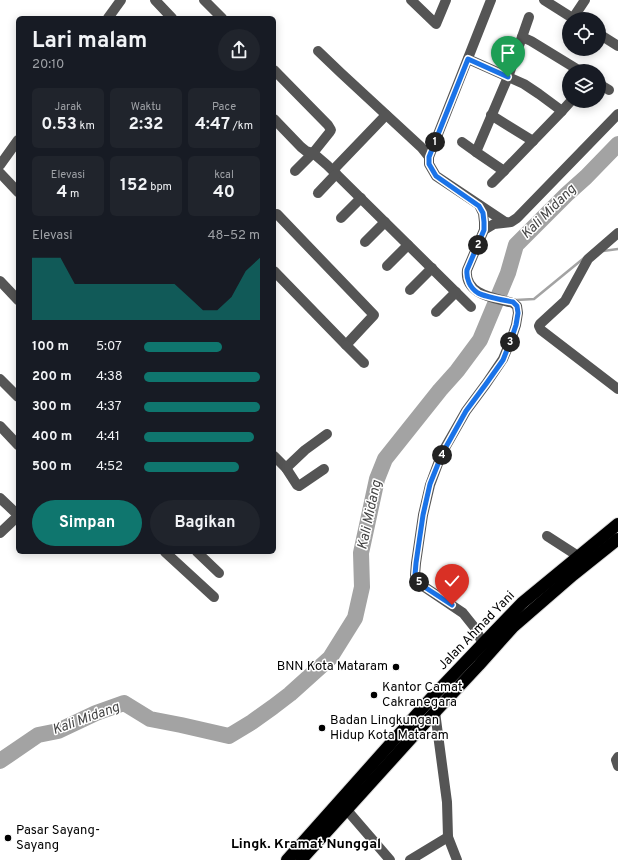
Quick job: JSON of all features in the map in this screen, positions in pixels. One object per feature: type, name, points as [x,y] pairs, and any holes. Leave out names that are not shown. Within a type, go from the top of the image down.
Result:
[{"type":"highway","name":"Jalan Ahmad Yani","points":[[287,860],[450,688],[483,644],[522,604],[618,524]]},
{"type":"highway","points":[[301,860],[435,712],[450,688],[479,665],[513,627],[525,616],[618,539]]},
{"type":"street","points":[[109,16],[121,0]]},
{"type":"street","points":[[155,0],[170,16]]},
{"type":"street","points":[[204,0],[220,16]]},
{"type":"street","points":[[411,0],[436,24],[446,0]]},
{"type":"street","points":[[492,0],[429,157],[429,164],[436,176],[505,222]]},
{"type":"street","points":[[544,0],[563,12]]},
{"type":"street","points":[[578,12],[585,0]]},
{"type":"street","points":[[476,152],[508,77],[529,17]]},
{"type":"street","points":[[522,37],[569,64]]},
{"type":"street","points":[[606,38],[618,46]]},
{"type":"street","points":[[318,51],[421,147],[429,157]]},
{"type":"street","points":[[468,59],[524,84],[562,111]]},
{"type":"street","points":[[276,72],[328,125],[331,130],[313,153],[295,171]]},
{"type":"street","points":[[492,183],[565,108]]},
{"type":"street","points":[[318,193],[336,170],[386,114]]},
{"type":"street","points":[[484,230],[494,224],[511,222],[517,218],[618,114]]},
{"type":"street","points":[[491,115],[533,141]]},
{"type":"street","points":[[276,121],[301,147],[306,151],[313,153],[336,170],[361,198],[471,307]]},
{"type":"street","points":[[462,142],[504,171]]},
{"type":"street","points":[[0,165],[16,143]]},
{"type":"street","points":[[0,173],[16,190]]},
{"type":"street","points":[[341,218],[361,198]]},
{"type":"street","points":[[479,206],[483,213],[484,230],[467,270],[466,276],[472,288],[478,293],[513,302],[517,306],[518,313],[516,325],[503,360],[466,411],[442,454],[430,484],[423,515],[415,575],[418,581],[427,589],[463,613],[475,628],[483,644]]},
{"type":"street","points":[[276,215],[374,315],[346,345]]},
{"type":"street","points":[[365,242],[385,222]]},
{"type":"street","points":[[618,233],[588,259],[565,301],[539,326],[542,330],[618,389]]},
{"type":"street","points":[[387,266],[408,245]]},
{"type":"street","points":[[410,290],[432,268]]},
{"type":"street","points":[[276,273],[364,363]]},
{"type":"street","points":[[0,281],[16,298]]},
{"type":"street","points":[[436,312],[456,292]]},
{"type":"street","points":[[0,379],[16,395]]},
{"type":"street","points":[[0,426],[16,443]]},
{"type":"street","points":[[286,468],[305,450],[327,434]]},
{"type":"street","points":[[276,458],[286,468],[299,486],[324,469]]},
{"type":"street","points":[[0,498],[16,513]]},
{"type":"street","points":[[0,533],[16,517]]},
{"type":"street","points":[[547,536],[578,556]]},
{"type":"street","points":[[167,554],[214,597]]},
{"type":"street","points":[[200,554],[219,573]]},
{"type":"street","points":[[435,712],[447,802],[448,837],[457,860]]},
{"type":"street","points":[[618,757],[616,760],[618,766]]},
{"type":"street","points":[[346,809],[390,860]]},
{"type":"street","points":[[410,860],[448,837]]},
{"type":"waterway","name":"Kali Midang","points":[[0,761],[38,735],[58,731],[96,713],[124,703],[150,719],[229,736],[252,722],[290,694],[330,658],[355,618],[362,587],[361,553],[377,479],[385,459],[457,371],[480,340],[508,273],[516,245],[618,144]]},
{"type":"waterway","points":[[603,251],[618,249]]},
{"type":"waterway","points":[[516,300],[534,299],[584,258]]},
{"type":"place","name":"BNN Kota Mataram","points":[[396,667]]},
{"type":"place","name":"Kantor Camat Cakranegara","points":[[374,695]]},
{"type":"place","name":"Badan Lingkungan Hidup Kota Mataram","points":[[322,728]]},
{"type":"place","name":"Pasar Sayang- Sayang","points":[[8,838]]},
{"type":"district","name":"Lingk. Kramat Nunggal","points":[[306,844]]},
{"type":"route","points":[[452,605],[423,586],[415,575],[423,515],[430,484],[442,454],[466,411],[503,360],[516,325],[518,313],[517,306],[513,302],[478,293],[472,288],[468,281],[466,276],[467,270],[484,230],[483,213],[479,206],[469,198],[436,176],[429,164],[429,157],[468,59],[508,77]]}]
